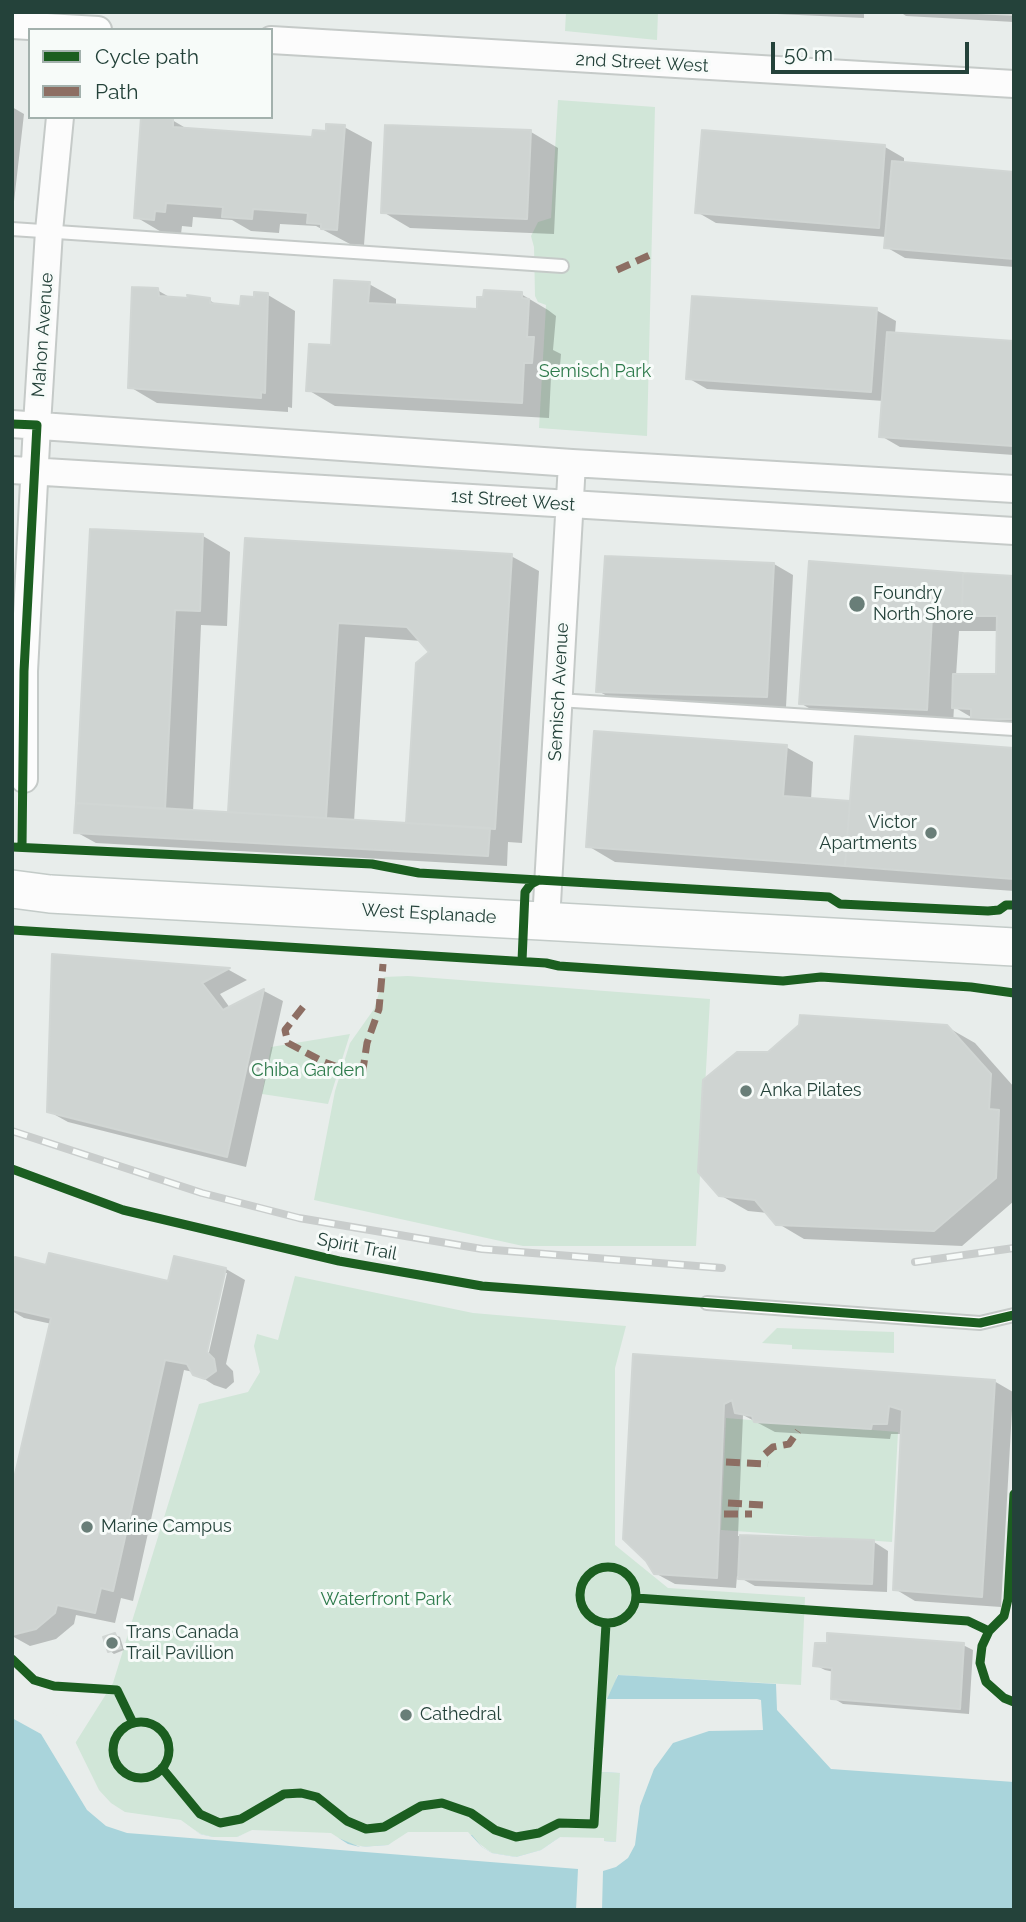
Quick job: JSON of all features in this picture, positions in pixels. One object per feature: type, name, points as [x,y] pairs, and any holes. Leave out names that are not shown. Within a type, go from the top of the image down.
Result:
[{"type":"main road","name":"West Esplanade","points":[[12,889],[51,894],[1014,947]]},
{"type":"street","points":[[12,25],[69,23],[90,28]]},
{"type":"street","name":"2nd Street West","points":[[273,40],[1014,83]]},
{"type":"street","name":"Mahon Avenue","points":[[24,779],[18,671],[25,425],[60,119]]},
{"type":"street","points":[[25,425],[572,463],[1014,489]]},
{"type":"street","name":"Semisch Avenue","points":[[546,921],[572,463]]},
{"type":"street","name":"1st Street West","points":[[24,470],[1014,531]]},
{"type":"lane","points":[[12,229],[562,266]]},
{"type":"lane","points":[[558,700],[1014,729]]},
{"type":"lane","points":[[707,1303],[980,1323],[1014,1315]]},
{"type":"green space","points":[[566,12],[658,12],[657,40],[565,31]]},
{"type":"green space","name":"Semisch Park","points":[[558,100],[655,107],[647,436],[539,428],[546,305],[538,302],[535,296],[534,247],[531,236],[538,222],[551,218]]},
{"type":"green space","points":[[408,976],[710,999],[696,1246],[523,1246],[314,1200],[335,1091],[350,1043],[374,1009],[384,977]]},
{"type":"green space","name":"Chiba Garden","points":[[350,1034],[328,1104],[262,1094],[271,1047]]},
{"type":"green space","name":"Waterfront Park","points":[[295,1276],[473,1313],[626,1326],[615,1368],[615,1545],[668,1588],[805,1597],[801,1685],[617,1675],[602,1772],[620,1772],[617,1842],[560,1837],[541,1850],[517,1857],[492,1853],[477,1842],[404,1836],[388,1845],[374,1848],[348,1844],[336,1837],[247,1833],[237,1837],[213,1837],[201,1834],[185,1824],[124,1815],[96,1792],[74,1745],[113,1683],[199,1404],[248,1392],[260,1372],[254,1346],[257,1334],[278,1340]]},
{"type":"green space","points":[[777,1328],[894,1332],[894,1353],[792,1349],[792,1345],[762,1343]]},
{"type":"green space","points":[[726,1418],[898,1432],[892,1542],[721,1530]]},
{"type":"water","points":[[618,1675],[776,1684],[777,1710],[831,1769],[1014,1782],[1014,1910],[12,1910],[12,1695],[96,1792],[124,1815],[185,1824],[200,1834],[213,1837],[237,1837],[247,1833],[336,1837],[360,1847],[388,1845],[404,1836],[472,1835],[482,1847],[492,1853],[516,1857],[541,1850],[560,1837],[617,1842],[620,1773],[601,1772],[607,1699]]},
{"type":"pier","points":[[12,1692],[65,1721],[99,1790],[111,1803],[125,1812],[181,1820],[200,1834],[213,1837],[237,1837],[252,1830],[331,1833],[348,1844],[360,1847],[388,1845],[408,1832],[468,1832],[492,1853],[516,1857],[541,1850],[560,1837],[604,1838],[604,1841],[616,1842],[620,1773],[601,1772],[607,1699],[757,1699],[761,1700],[763,1730],[709,1731],[673,1743],[654,1769],[640,1806],[635,1845],[628,1858],[616,1867],[603,1871],[602,1910],[576,1910],[578,1869],[127,1833],[106,1826],[87,1810],[41,1734],[12,1718]]},
{"type":"building","points":[[960,12],[1014,12],[1014,15]]},
{"type":"building","points":[[141,119],[173,119],[173,127],[312,137],[313,130],[326,131],[326,124],[345,125],[337,230],[321,229],[321,224],[307,223],[308,213],[253,209],[252,219],[222,217],[223,207],[166,203],[165,212],[155,211],[154,220],[134,218]]},
{"type":"building","points":[[385,125],[531,130],[527,219],[381,213]]},
{"type":"building","points":[[702,130],[885,145],[879,228],[695,213]]},
{"type":"building","points":[[892,161],[1014,172],[1014,259],[884,248]]},
{"type":"building","points":[[334,280],[370,282],[368,303],[477,309],[477,297],[483,297],[484,290],[522,292],[522,298],[529,299],[527,337],[534,337],[532,363],[524,363],[522,403],[306,391],[309,344],[331,345]]},
{"type":"building","points":[[132,287],[158,288],[159,296],[188,298],[187,295],[210,298],[210,303],[240,306],[241,296],[254,297],[254,292],[268,293],[265,393],[261,392],[261,398],[128,388]]},
{"type":"building","points":[[692,296],[877,308],[871,392],[686,379]]},
{"type":"building","points":[[887,332],[1014,341],[1014,446],[879,437]]},
{"type":"building","points":[[90,529],[203,534],[200,611],[175,610],[165,809],[76,803]]},
{"type":"building","points":[[245,538],[512,554],[495,829],[406,823],[416,663],[429,652],[407,627],[338,623],[326,818],[228,812]]},
{"type":"building","points":[[605,556],[774,563],[767,697],[596,692]]},
{"type":"building","points":[[809,561],[963,573],[962,616],[932,616],[927,710],[799,704]]},
{"type":"building","points":[[963,573],[1014,576],[1014,719],[971,719],[971,709],[952,708],[953,674],[996,674],[997,616],[962,616]]},
{"type":"building","points":[[594,731],[787,745],[783,796],[850,801],[845,866],[586,847]]},
{"type":"building","name":"Victor Apartments","points":[[855,736],[1014,748],[1014,879],[845,866]]},
{"type":"building","points":[[76,803],[490,828],[488,856],[74,833]]},
{"type":"building","points":[[52,954],[230,968],[202,983],[223,1010],[264,989],[227,1157],[47,1112]]},
{"type":"building","points":[[800,1015],[947,1025],[991,1074],[989,1109],[999,1110],[996,1178],[934,1231],[776,1225],[755,1200],[719,1196],[698,1172],[703,1080],[737,1052],[768,1052],[799,1025]]},
{"type":"building","name":"Marine Campus","points":[[49,1253],[168,1281],[174,1256],[226,1268],[207,1352],[214,1359],[216,1371],[205,1379],[193,1375],[187,1364],[165,1360],[113,1591],[101,1588],[95,1613],[57,1605],[55,1613],[36,1629],[12,1635],[12,1487],[51,1318],[12,1309],[12,1268],[15,1257],[46,1265]]},
{"type":"building","points":[[633,1354],[995,1380],[982,1597],[893,1590],[902,1410],[889,1406],[887,1424],[872,1424],[871,1429],[754,1422],[752,1416],[735,1413],[732,1400],[724,1404],[717,1578],[654,1574],[646,1561],[623,1539]]},
{"type":"building","points":[[740,1535],[874,1540],[872,1584],[738,1579]]},
{"type":"building","name":"Trans Canada Trail Pavillion","points":[[115,1633],[121,1648],[108,1652],[103,1637]]},
{"type":"building","points":[[827,1633],[964,1643],[960,1709],[831,1699],[832,1668],[813,1666],[815,1643],[827,1643]]},
{"type":"railway","points":[[12,1131],[202,1193],[299,1218],[482,1249],[722,1268]]},
{"type":"railway","points":[[915,1262],[1014,1248]]},
{"type":"marked path","points":[[617,270],[650,255]]},
{"type":"marked path","points":[[303,1007],[285,1030],[288,1043],[324,1062],[362,1076],[367,1043],[379,1009],[383,964]]},
{"type":"marked path","points":[[765,1454],[773,1447],[789,1444],[798,1431]]},
{"type":"marked path","points":[[726,1462],[768,1464]]},
{"type":"marked path","points":[[728,1503],[764,1505]]},
{"type":"marked path","points":[[724,1514],[752,1514]]},
{"type":"cycle path","points":[[12,424],[37,425],[24,671],[22,847]]},
{"type":"cycle path","points":[[12,847],[372,864],[419,873],[829,897],[840,904],[988,911],[1014,905]]},
{"type":"cycle path","points":[[522,961],[525,892],[531,884],[539,880]]},
{"type":"cycle path","points":[[12,930],[546,963],[783,981],[821,977],[971,987],[1014,993]]},
{"type":"cycle path","name":"Spirit Trail","points":[[12,1169],[123,1210],[339,1261],[482,1286],[980,1323],[1014,1315]]},
{"type":"cycle path","points":[[1014,1494],[1008,1599],[1004,1616],[989,1631],[982,1646],[980,1663],[986,1682],[1004,1698],[1014,1702]]},
{"type":"cycle path","points":[[602,1567],[614,1567],[624,1571],[632,1579],[636,1595],[632,1611],[624,1619],[614,1623],[602,1623],[592,1619],[584,1611],[580,1601],[580,1589],[584,1579],[592,1571],[602,1567]]},
{"type":"cycle path","points":[[636,1598],[968,1621],[989,1631]]},
{"type":"cycle path","points":[[162,1768],[200,1814],[220,1823],[241,1819],[284,1794],[301,1793],[317,1797],[347,1821],[366,1829],[384,1827],[421,1806],[442,1803],[471,1813],[495,1830],[516,1837],[539,1833],[559,1823],[594,1824],[606,1624]]},
{"type":"cycle path","points":[[12,1659],[34,1680],[54,1686],[117,1690],[133,1723]]},
{"type":"cycle path","points":[[141,1722],[152,1724],[161,1730],[167,1739],[169,1750],[167,1761],[161,1770],[152,1776],[141,1778],[130,1776],[121,1770],[115,1761],[113,1750],[115,1739],[121,1730],[130,1724],[141,1722]]},
{"type":"place","name":"Foundry North Shore","points":[[857,604]]},
{"type":"place","name":"Victor Apartments","points":[[931,833]]},
{"type":"place","name":"Anka Pilates","points":[[746,1091]]},
{"type":"place","name":"Marine Campus","points":[[87,1527]]},
{"type":"place","name":"Trans Canada Trail Pavillion","points":[[112,1643]]},
{"type":"place","name":"Cathedral","points":[[406,1715]]}]
